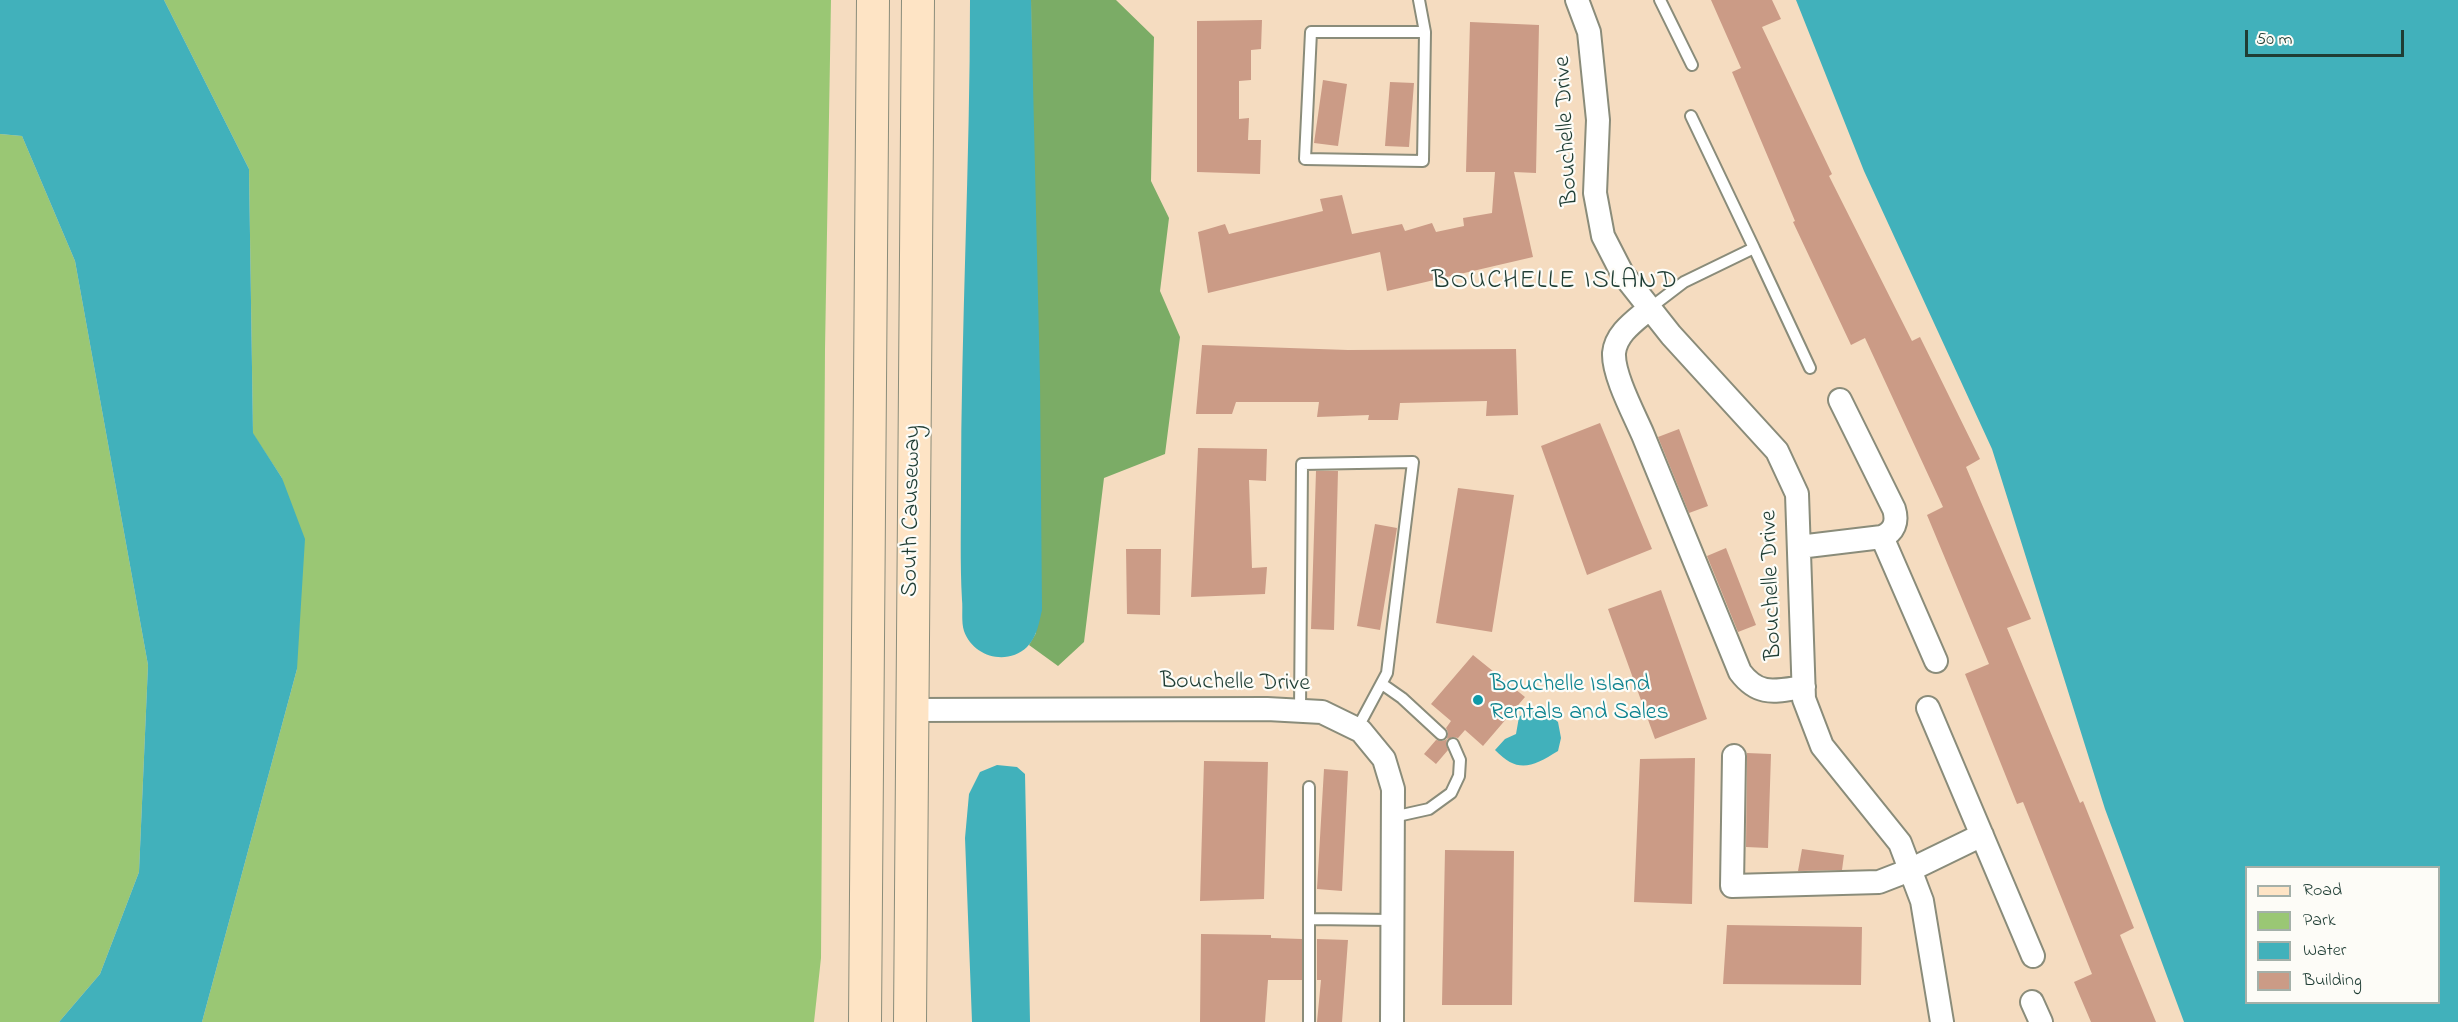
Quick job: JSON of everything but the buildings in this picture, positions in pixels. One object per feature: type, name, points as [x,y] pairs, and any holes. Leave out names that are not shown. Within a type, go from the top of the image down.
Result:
[{"type":"main road","name":"South Causeway","points":[[866,1022],[873,0]]},
{"type":"main road","name":"South Causeway","points":[[910,1022],[918,0]]},
{"type":"main road","points":[[867,878],[887,758],[912,710],[902,701],[887,668],[889,507],[870,429]]},
{"type":"street","name":"Bouchelle Drive","points":[[1577,0],[1589,32],[1598,120],[1595,193],[1603,236],[1622,273],[1678,344],[1777,451],[1797,494],[1804,699],[1822,746],[1900,843],[1922,901],[1942,1022]]},
{"type":"street","points":[[1650,308],[1622,333],[1616,344],[1614,356],[1616,368],[1635,417],[1740,672],[1758,689],[1771,692],[1804,687]]},
{"type":"street","points":[[1799,547],[1882,537],[1892,530],[1895,514],[1840,400]]},
{"type":"street","points":[[1882,537],[1936,661]]},
{"type":"street","points":[[1928,708],[2033,956]]},
{"type":"street","name":"Bouchelle Drive","points":[[912,710],[1322,712],[1361,731],[1384,759],[1393,789],[1392,1022]]},
{"type":"street","points":[[1734,756],[1732,886],[1880,882],[1982,835]]},
{"type":"lane","points":[[1419,0],[1425,32],[1424,161],[1305,159],[1311,33],[1425,32]]},
{"type":"lane","points":[[1660,0],[1692,65]]},
{"type":"lane","points":[[1691,116],[1810,368]]},
{"type":"lane","points":[[1650,308],[1684,282],[1754,248]]},
{"type":"lane","points":[[1300,711],[1302,464],[1413,462],[1387,673],[1357,729]]},
{"type":"lane","points":[[1382,684],[1402,698],[1441,734]]},
{"type":"lane","points":[[1393,817],[1429,809],[1451,794],[1459,776],[1460,760],[1453,744]]},
{"type":"lane","points":[[1309,787],[1310,1022]]},
{"type":"lane","points":[[1309,919],[1393,920]]},
{"type":"green space","points":[[164,0],[831,0],[825,349],[821,958],[814,1022],[202,1022],[297,669],[282,478],[253,434],[249,169]]},
{"type":"green space","points":[[1031,0],[1116,0],[1154,37],[1151,181],[1169,218],[1160,291],[1180,337],[1165,454],[1104,478],[1084,642],[1058,666],[1029,645],[1036,633]]},
{"type":"green space","points":[[0,134],[22,136],[75,261],[148,665],[139,872],[100,974],[59,1022],[0,1022]]},
{"type":"water","points":[[0,0],[164,0],[249,169],[253,433],[282,478],[305,539],[297,669],[202,1022],[59,1022],[100,974],[139,872],[148,665],[75,261],[22,136],[0,134]]},
{"type":"water","points":[[970,0],[1031,0],[1040,381],[1042,610],[1039,625],[1027,647],[1019,653],[1001,657],[991,656],[975,647],[968,640],[962,620],[961,430]]},
{"type":"water","points":[[1796,0],[2458,0],[2458,1022],[2184,1022],[2105,809],[1992,449],[1864,171]]},
{"type":"water","points":[[1531,708],[1542,708],[1558,722],[1561,738],[1558,751],[1533,764],[1525,766],[1511,763],[1495,750],[1505,739],[1516,734],[1519,717]]},
{"type":"water","points":[[997,765],[1017,767],[1025,774],[1030,1022],[972,1022],[965,838],[969,794],[980,772]]},
{"type":"place","name":"Bouchelle Island Rentals and Sales","points":[[1478,700]]},
{"type":"district","name":"BOUCHELLE ISLAND","points":[[1555,283]]}]
